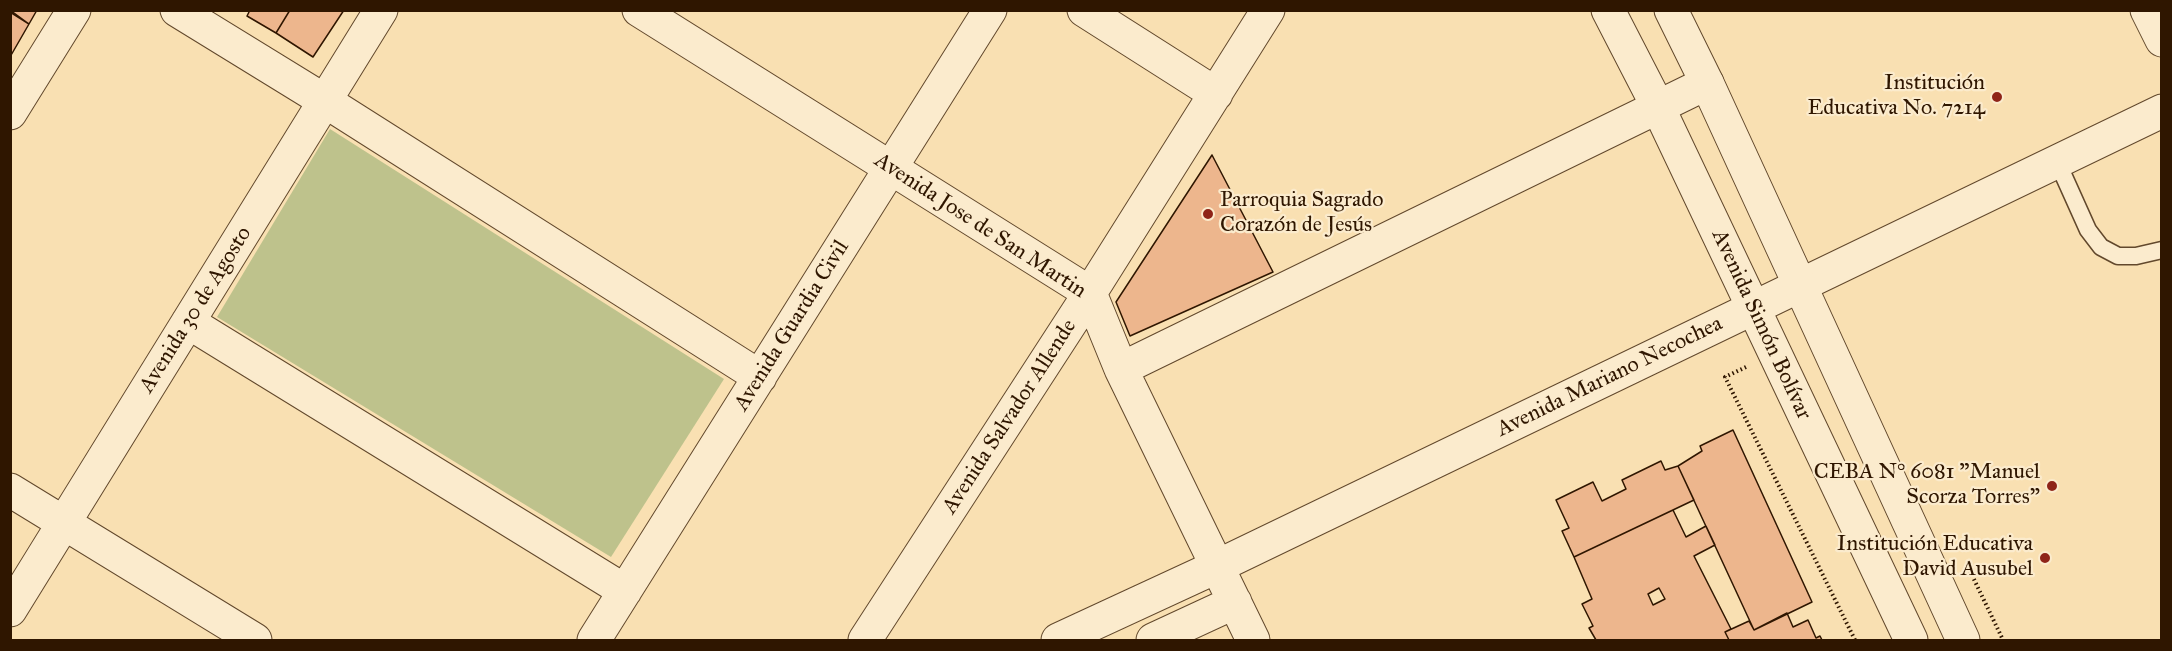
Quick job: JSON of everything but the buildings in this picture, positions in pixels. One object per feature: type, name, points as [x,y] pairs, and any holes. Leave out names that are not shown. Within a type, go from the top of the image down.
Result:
[{"type":"street","points":[[10,113],[74,10]]},
{"type":"street","points":[[177,10],[325,101],[760,377]]},
{"type":"street","name":"Avenida 30 de Agosto","points":[[10,609],[381,10]]},
{"type":"street","name":"Avenida Jose de San Martin","points":[[639,10],[1090,293],[1121,369],[1253,640]]},
{"type":"street","name":"Avenida Guardia Civil","points":[[594,640],[990,10]]},
{"type":"street","points":[[1084,10],[1216,94]]},
{"type":"street","name":"Avenida Salvador Allende","points":[[865,640],[1090,293],[1268,10]]},
{"type":"street","name":"Avenida Simón Bolívar","points":[[1608,10],[1658,107],[1911,640]]},
{"type":"street","points":[[1671,10],[1800,285],[1950,636]]},
{"type":"street","points":[[1121,369],[1707,83]]},
{"type":"street","name":"Avenida Mariano Necochea","points":[[1058,640],[1218,567],[2162,111]]},
{"type":"street","points":[[188,322],[625,591]]},
{"type":"street","points":[[10,490],[255,640]]},
{"type":"street","points":[[1153,640],[1234,602]]},
{"type":"lane","points":[[2057,161],[2088,230],[2101,248],[2127,256],[2162,250]]},
{"type":"green space","points":[[330,129],[724,379],[611,557],[217,317]]},
{"type":"place","name":"Institución Educativa No. 7214","points":[[1997,97]]},
{"type":"place","name":"Parroquia Sagrado Corazón de Jesús","points":[[1208,214]]},
{"type":"place","name":"CEBA N° 6081 \"Manuel Scorza Torres\"","points":[[2052,486]]},
{"type":"place","name":"Institución Educativa David Ausubel","points":[[2045,558]]}]
